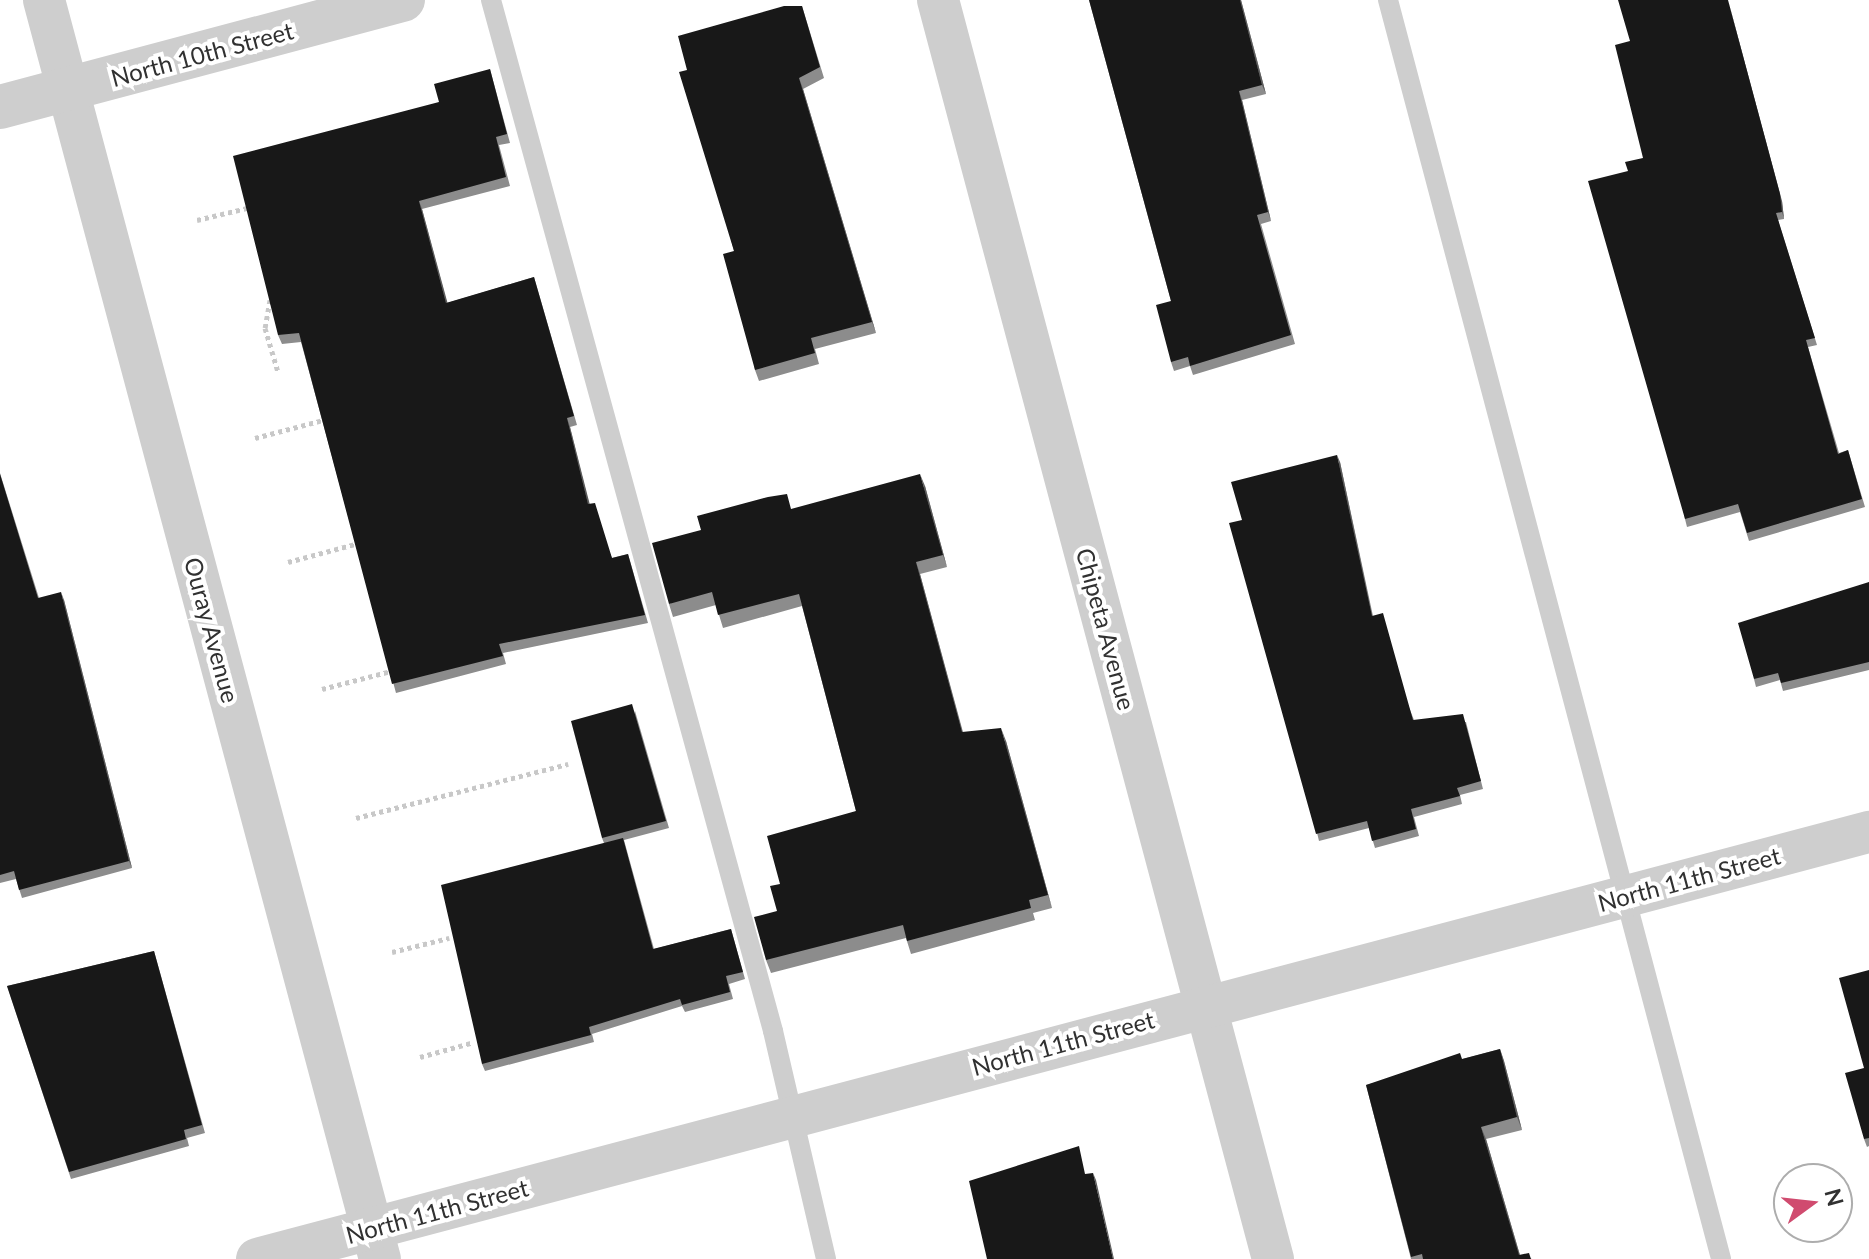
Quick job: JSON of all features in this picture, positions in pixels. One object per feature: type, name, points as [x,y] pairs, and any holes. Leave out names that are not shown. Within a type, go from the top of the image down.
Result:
[{"type":"street","name":"Ouray Avenue","points":[[44,0],[376,1244]]},
{"type":"street","name":"North 10th Street","points":[[0,107],[403,0]]},
{"type":"street","name":"Chipeta Avenue","points":[[938,0],[1273,1259]]},
{"type":"street","name":"North 11th Street","points":[[257,1259],[376,1244],[788,1117],[1869,832]]},
{"type":"lane","points":[[491,0],[773,1031],[788,1117],[826,1259]]},
{"type":"lane","points":[[1388,0],[1721,1259]]},
{"type":"path","points":[[197,220],[247,208]]},
{"type":"path","points":[[270,300],[265,328],[278,372]]},
{"type":"path","points":[[255,438],[323,420]]},
{"type":"path","points":[[288,562],[360,543]]},
{"type":"path","points":[[322,689],[391,671]]},
{"type":"path","points":[[356,818],[568,764]]},
{"type":"path","points":[[392,952],[449,938]]},
{"type":"path","points":[[420,1057],[471,1043]]},
{"type":"building","points":[[1089,0],[1240,0],[1262,85],[1239,91],[1268,212],[1257,215],[1291,335],[1190,366],[1188,357],[1171,362],[1156,305],[1171,301]]},
{"type":"building","points":[[1618,0],[1728,0],[1780,194],[1782,212],[1776,213],[1815,338],[1806,340],[1838,454],[1848,450],[1862,499],[1747,533],[1738,504],[1685,519],[1588,181],[1628,171],[1625,162],[1643,158],[1615,45],[1630,41]]},
{"type":"building","points":[[784,6],[802,6],[820,67],[799,78],[872,322],[811,338],[815,353],[755,370],[723,254],[734,251],[679,72],[687,70],[678,36]]},
{"type":"building","points":[[490,69],[507,134],[496,137],[506,177],[419,201],[446,303],[534,277],[574,416],[567,418],[588,504],[595,503],[612,558],[628,554],[645,615],[499,644],[503,656],[392,684],[299,333],[278,335],[233,156],[439,102],[434,84]]},
{"type":"building","points":[[1337,455],[1372,616],[1383,613],[1413,720],[1463,714],[1481,781],[1457,788],[1460,796],[1411,809],[1416,829],[1372,841],[1367,821],[1316,834],[1229,523],[1242,520],[1231,482]]},
{"type":"building","points":[[0,474],[38,598],[61,592],[129,861],[19,890],[14,871],[0,875]]},
{"type":"building","points":[[920,474],[943,555],[916,562],[962,732],[1001,728],[1048,895],[1029,900],[1031,908],[907,941],[903,925],[766,960],[754,917],[777,911],[770,886],[780,884],[767,836],[856,811],[799,594],[718,615],[712,592],[669,604],[652,543],[701,530],[697,516],[768,497],[787,494],[791,509]]},
{"type":"building","points":[[1869,582],[1869,662],[1781,683],[1778,673],[1754,679],[1738,623]]},
{"type":"building","points":[[632,704],[666,821],[602,838],[571,721]]},
{"type":"building","points":[[623,838],[653,949],[731,929],[743,972],[726,976],[730,992],[682,1005],[680,999],[589,1027],[591,1035],[482,1064],[441,885]]},
{"type":"building","points":[[154,951],[202,1125],[184,1130],[186,1139],[69,1172],[7,986]]},
{"type":"building","points":[[1869,970],[1869,1138],[1864,1139],[1845,1073],[1864,1068],[1839,978]]},
{"type":"building","points":[[1500,1049],[1517,1117],[1481,1127],[1519,1255],[1529,1253],[1531,1259],[1423,1259],[1422,1254],[1411,1257],[1366,1085],[1460,1053],[1462,1059]]},
{"type":"building","points":[[1079,1146],[1085,1174],[1093,1173],[1113,1259],[987,1259],[969,1181]]}]
